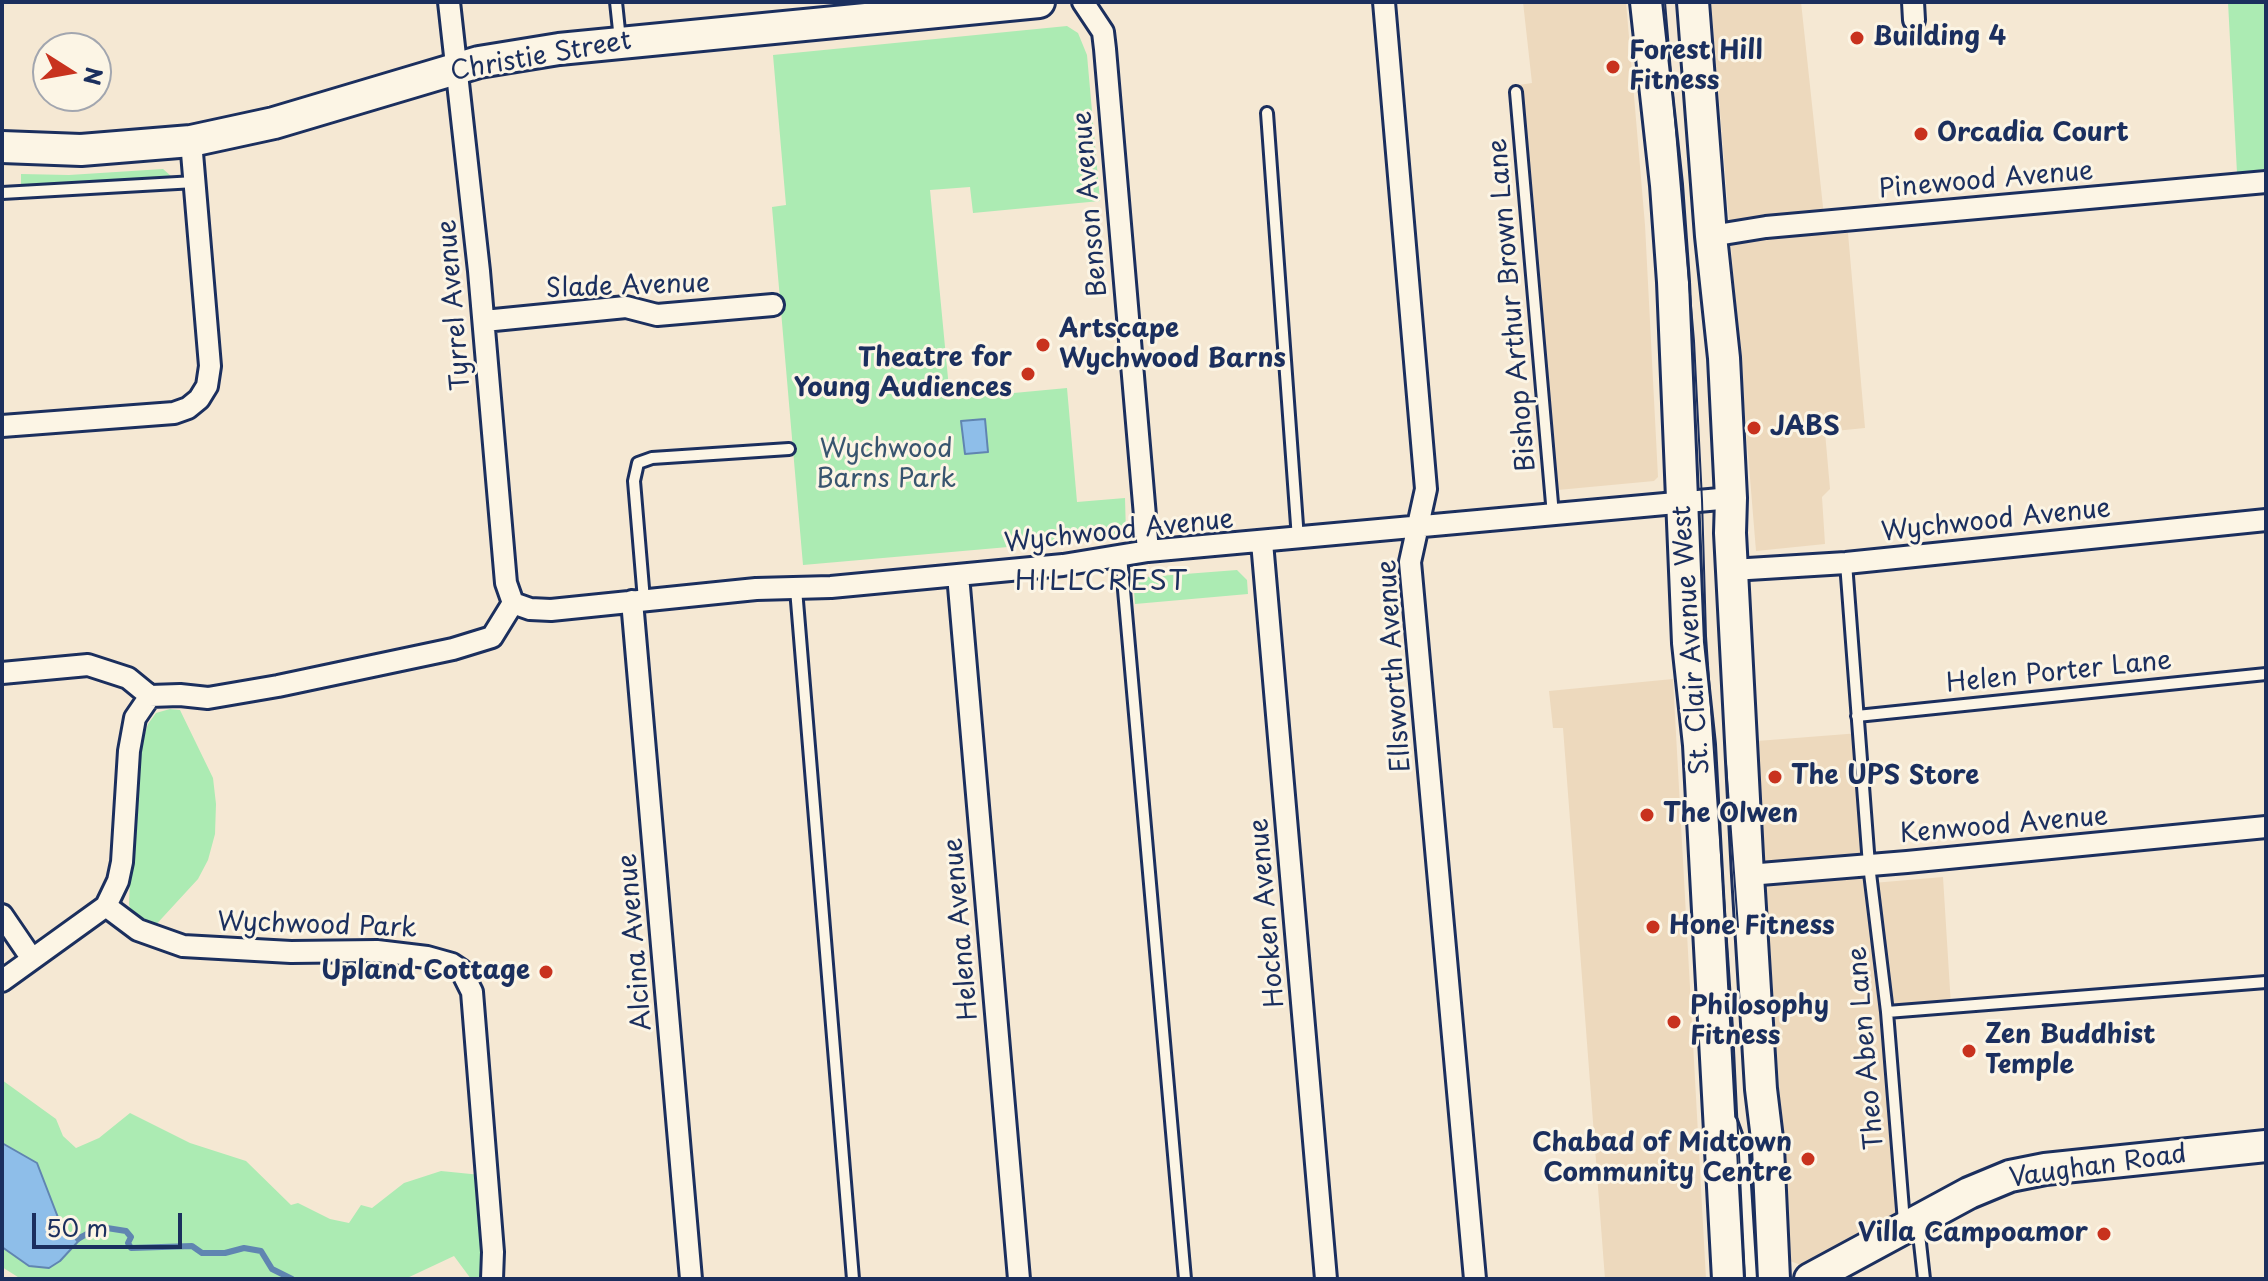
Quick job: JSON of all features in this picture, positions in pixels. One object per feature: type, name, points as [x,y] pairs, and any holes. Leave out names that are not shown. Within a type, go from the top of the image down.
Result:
[{"type":"main road","name":"Christie Street","points":[[2,147],[81,150],[191,141],[274,123],[457,68],[559,49],[1039,2]]},
{"type":"main road","name":"St. Clair Avenue West","points":[[1646,2],[1672,268],[1688,643],[1699,745],[1728,1279]]},
{"type":"main road","name":"St. Clair Avenue West","points":[[1693,2],[1711,236],[1724,354],[1748,875],[1761,1089],[1768,1147],[1774,1279]]},
{"type":"main road","name":"Vaughan Road","points":[[1810,1279],[1989,1184],[2027,1173],[2266,1146]]},
{"type":"street","name":"Tyrrel Avenue","points":[[449,2],[484,321],[506,583],[513,603]]},
{"type":"street","name":"Benson Avenue","points":[[1083,2],[1103,32],[1148,551]]},
{"type":"street","name":"Ellsworth Avenue","points":[[1384,2],[1426,489],[1410,562],[1475,1279]]},
{"type":"street","points":[[2,426],[174,413],[188,408],[199,399],[207,386],[210,366],[191,141]]},
{"type":"street","name":"Pinewood Avenue","points":[[1711,236],[1780,226],[2266,182]]},
{"type":"street","name":"Slade Avenue","points":[[484,321],[626,307],[668,315],[773,305]]},
{"type":"street","name":"Wychwood Avenue","points":[[513,603],[530,609],[551,610],[756,589],[796,589],[1063,565],[1148,551],[1731,498]]},
{"type":"street","name":"Wychwood Avenue","points":[[1732,570],[1846,563],[2266,520]]},
{"type":"street","name":"Hocken Avenue","points":[[1262,542],[1326,1279]]},
{"type":"street","name":"Helena Avenue","points":[[958,575],[1019,1279]]},
{"type":"street","name":"Alcina Avenue","points":[[638,601],[691,1279]]},
{"type":"street","points":[[2,673],[88,665],[128,678],[150,696],[208,698],[453,649],[492,637],[513,603]]},
{"type":"street","points":[[2,981],[106,906],[118,881],[122,862],[129,751],[135,718],[150,696]]},
{"type":"street","name":"Kenwood Avenue","points":[[1748,875],[2266,827]]},
{"type":"street","name":"Wychwood Park","points":[[106,906],[138,930],[183,946],[291,952],[377,951],[427,957],[461,970],[472,992],[475,1020],[493,1252],[492,1279]]},
{"type":"street","points":[[2,915],[32,959]]},
{"type":"lane","points":[[616,2],[620,42]]},
{"type":"lane","name":"Bishop Arthur Brown Lane","points":[[1516,92],[1553,515]]},
{"type":"lane","points":[[1267,113],[1298,539]]},
{"type":"lane","points":[[2,193],[195,182]]},
{"type":"lane","points":[[638,601],[634,481],[638,463],[652,458],[789,449]]},
{"type":"lane","points":[[1121,556],[1185,1279]]},
{"type":"lane","name":"Theo Aben Lane","points":[[1846,563],[1869,865],[1911,1225],[1924,1279]]},
{"type":"lane","points":[[796,589],[853,1279]]},
{"type":"lane","name":"Helen Porter Lane","points":[[1857,716],[2266,674]]},
{"type":"lane","points":[[1887,1012],[2266,982]]},
{"type":"lane","points":[[1719,1085],[1743,1154],[1751,1279]]},
{"type":"shaded area","points":[[1523,2],[1626,2],[1645,225],[1658,477],[1654,481],[1547,491],[1512,86],[1532,83]]},
{"type":"shaded area","points":[[1711,2],[1801,2],[1826,235],[1848,233],[1865,428],[1825,432],[1830,489],[1822,497],[1825,544],[1756,551]]},
{"type":"shaded area","points":[[1673,679],[1706,1279],[1605,1279],[1563,728],[1553,728],[1549,691]]},
{"type":"shaded area","points":[[1860,733],[1873,883],[1943,877],[1951,1006],[1885,1014],[1903,1211],[1801,1265],[1790,1261],[1757,741]]},
{"type":"green space","points":[[2228,2],[2266,2],[2266,169],[2237,173]]},
{"type":"green space","name":"Wychwood Barns Park","points":[[1067,26],[1078,33],[1087,55],[1100,201],[973,213],[970,187],[930,190],[950,399],[1067,388],[1077,502],[1125,498],[1126,534],[803,565],[772,207],[786,205],[773,55]]},
{"type":"green space","points":[[163,169],[171,176],[21,186],[21,174],[69,175]]},
{"type":"green space","points":[[1237,570],[1247,580],[1248,594],[1135,604],[1133,578]]},
{"type":"green space","points":[[180,710],[213,778],[215,834],[208,860],[198,879],[152,929],[135,919],[129,905],[130,877],[141,745],[148,724],[156,713]]},
{"type":"green space","points":[[2,1080],[56,1119],[63,1136],[76,1148],[99,1138],[130,1113],[190,1143],[246,1161],[291,1205],[298,1203],[330,1219],[349,1223],[361,1205],[372,1208],[404,1183],[441,1171],[481,1175],[482,1273],[478,1279],[471,1279],[454,1256],[405,1279],[21,1279],[2,1267],[2,1247],[29,1266],[60,1261],[85,1235],[64,1233],[37,1163],[2,1143]]},
{"type":"water","points":[[985,419],[988,452],[965,454],[961,421]]},
{"type":"water","points":[[2,1143],[37,1163],[64,1233],[85,1234],[60,1261],[49,1268],[29,1266],[2,1247]]},
{"type":"waterway","points":[[78,1239],[97,1228],[107,1228],[126,1231],[131,1237],[128,1243],[131,1248],[192,1246],[202,1253],[225,1253],[244,1248],[261,1251],[272,1269],[292,1279]]},
{"type":"tram line","points":[[1665,2],[1694,341],[1706,636],[1733,1029],[1745,1279]]},
{"type":"tram line","points":[[1726,764],[1738,927]]},
{"type":"place","name":"Building 4","points":[[1857,38]]},
{"type":"place","name":"Forest Hill Fitness","points":[[1613,67]]},
{"type":"place","name":"Orcadia Court","points":[[1921,134]]},
{"type":"place","name":"Artscape Wychwood Barns","points":[[1043,345]]},
{"type":"place","name":"Theatre for Young Audiences","points":[[1028,374]]},
{"type":"place","name":"JABS","points":[[1754,428]]},
{"type":"place","name":"The UPS Store","points":[[1775,777]]},
{"type":"place","name":"The Olwen","points":[[1647,815]]},
{"type":"place","name":"Hone Fitness","points":[[1653,927]]},
{"type":"place","name":"Upland Cottage","points":[[546,972]]},
{"type":"place","name":"Philosophy Fitness","points":[[1674,1022]]},
{"type":"place","name":"Zen Buddhist Temple","points":[[1969,1051]]},
{"type":"place","name":"Chabad of Midtown Community Centre","points":[[1808,1159]]},
{"type":"place","name":"Villa Campoamor","points":[[2104,1234]]},
{"type":"district","name":"HILLCREST","points":[[1102,582]]}]
